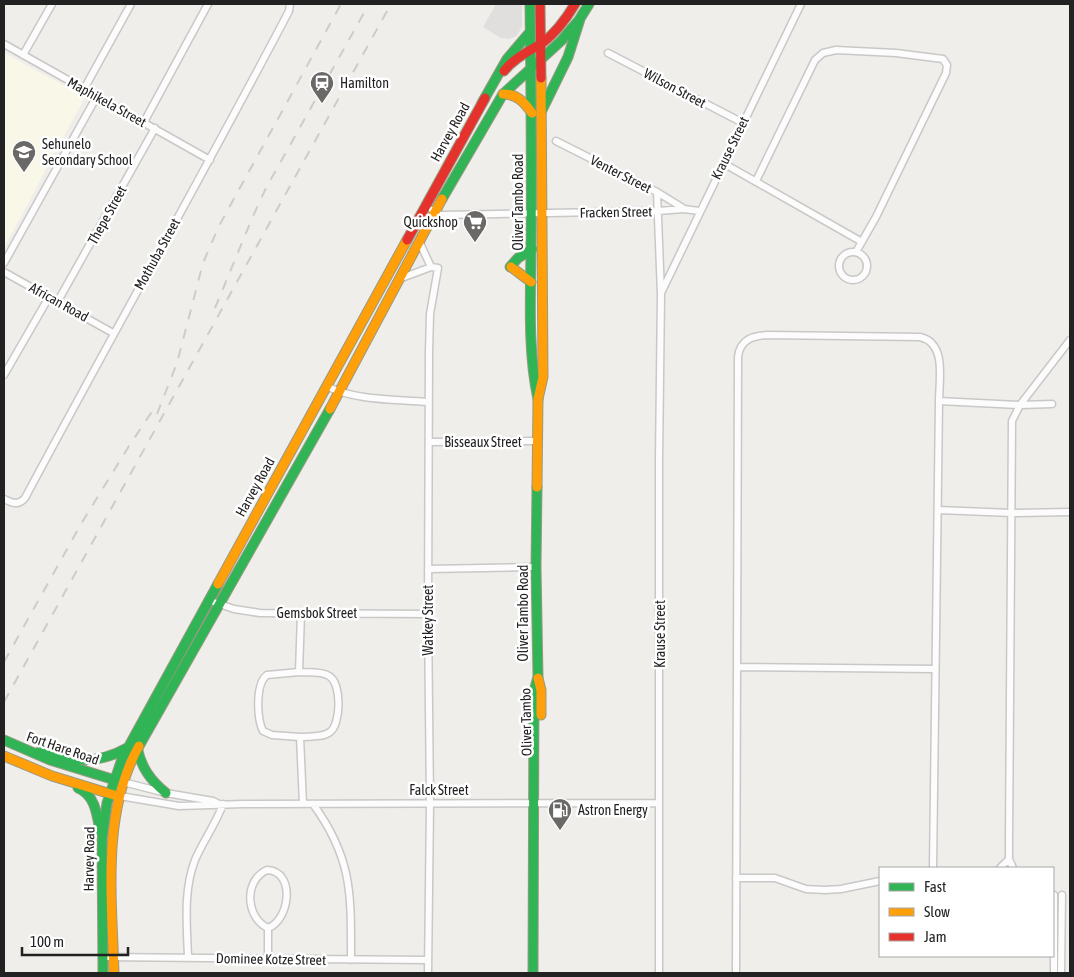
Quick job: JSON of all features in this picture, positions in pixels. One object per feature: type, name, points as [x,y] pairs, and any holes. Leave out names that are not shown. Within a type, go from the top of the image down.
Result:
[{"type":"main road","name":"Oliver Tambo Road","points":[[530,4],[531,68],[543,212],[543,377],[538,400],[536,567],[538,677]]},
{"type":"main road","name":"Oliver Tambo Road","points":[[538,400],[533,377],[532,212],[540,62],[540,4]]},
{"type":"main road","name":"Harvey Road","points":[[103,973],[108,957],[112,852],[120,796],[133,747],[208,600],[482,103],[508,66],[517,57],[549,38],[563,24],[575,4]]},
{"type":"main road","points":[[503,94],[519,97],[536,113],[568,57],[580,19],[589,4]]},
{"type":"main road","name":"Harvey Road","points":[[114,973],[108,957],[102,839],[114,780],[220,605],[340,392],[469,149],[503,94],[517,78],[540,62],[563,40],[580,19]]},
{"type":"main road","points":[[482,103],[507,59],[530,32]]},
{"type":"main road","points":[[459,144],[469,149]]},
{"type":"main road","points":[[532,249],[518,258],[510,267],[532,282]]},
{"type":"main road","name":"Oliver Tambo","points":[[538,677],[534,691],[539,973]]},
{"type":"main road","name":"Fort Hare Road","points":[[4,740],[65,766],[114,780]]},
{"type":"main road","points":[[15,745],[82,760],[102,760],[133,747],[146,774],[166,793]]},
{"type":"main road","name":"Fort Hare Road","points":[[4,756],[52,776],[110,794]]},
{"type":"main road","points":[[23,765],[50,780],[84,789],[92,800],[102,839]]},
{"type":"main road","name":"Falck Street","points":[[114,780],[123,782]]},
{"type":"main road","name":"Falck Street","points":[[110,794],[120,796]]},
{"type":"main road","name":"Oliver Tambo","points":[[533,973],[536,804]]},
{"type":"street","points":[[23,55],[52,4]]},
{"type":"street","points":[[84,89],[131,4]]},
{"type":"street","points":[[144,122],[208,4]]},
{"type":"street","name":"Mothuba Street","points":[[4,499],[20,503],[25,498],[113,333],[210,160],[289,11],[290,4]]},
{"type":"street","name":"Krause Street","points":[[661,294],[801,4]]},
{"type":"street","name":"Maphikela Street","points":[[4,44],[210,160]]},
{"type":"street","points":[[756,181],[800,88],[820,54],[836,50],[896,53],[943,59],[946,63],[946,73],[856,252]]},
{"type":"street","name":"Wilson Street","points":[[608,52],[743,123]]},
{"type":"street","points":[[4,263],[97,96]]},
{"type":"street","name":"Thepe Street","points":[[58,302],[155,128]]},
{"type":"street","name":"Venter Street","points":[[556,141],[657,192],[684,209]]},
{"type":"street","points":[[723,163],[862,242]]},
{"type":"street","name":"Krause Street","points":[[657,192],[661,294],[659,973]]},
{"type":"street","points":[[426,204],[434,212]]},
{"type":"street","name":"Fracken Street","points":[[434,212],[440,215],[684,209],[700,212]]},
{"type":"street","points":[[399,279],[430,268],[419,241]]},
{"type":"street","points":[[856,252],[863,256],[867,267],[861,277],[850,279],[841,272],[840,261],[848,253],[856,252]]},
{"type":"street","name":"Watkey Street","points":[[428,973],[430,804],[428,402],[430,314],[438,268],[430,268]]},
{"type":"street","name":"African Road","points":[[4,272],[113,333]]},
{"type":"street","points":[[4,375],[49,297]]},
{"type":"street","points":[[736,973],[738,356],[741,345],[749,338],[768,335],[925,338],[938,354],[938,510],[933,867]]},
{"type":"street","points":[[1013,867],[1009,859],[1012,421],[1020,405],[1070,340]]},
{"type":"street","points":[[326,386],[340,392],[361,397],[428,402]]},
{"type":"street","points":[[939,401],[1020,405],[1052,404]]},
{"type":"street","name":"Bisseaux Street","points":[[429,442],[538,442]]},
{"type":"street","points":[[938,510],[1012,513],[1070,512]]},
{"type":"street","points":[[428,569],[536,567]]},
{"type":"street","name":"Gemsbok Street","points":[[208,600],[246,611],[301,614],[428,614]]},
{"type":"street","points":[[299,672],[301,614]]},
{"type":"street","points":[[737,667],[935,669]]},
{"type":"street","points":[[299,672],[329,676],[334,680],[338,695],[338,720],[336,726],[332,731],[321,736],[272,735],[263,731],[260,721],[258,690],[262,678],[266,675],[299,672]]},
{"type":"street","points":[[300,736],[302,804]]},
{"type":"street","name":"Falck Street","points":[[123,782],[221,804]]},
{"type":"street","name":"Falck Street","points":[[120,796],[179,806],[214,806],[221,804],[659,803]]},
{"type":"street","points":[[188,957],[186,922],[188,885],[195,860],[215,824],[221,804]]},
{"type":"street","points":[[313,804],[331,832],[339,848],[346,870],[351,911],[351,960]]},
{"type":"street","points":[[1001,867],[1009,859]]},
{"type":"street","points":[[267,870],[273,870],[282,877],[287,892],[283,914],[274,926],[268,928],[256,920],[253,913],[250,891],[255,878],[267,870]]},
{"type":"street","points":[[736,878],[775,878],[806,889],[825,890],[841,889],[879,881]]},
{"type":"street","points":[[1054,895],[1070,893]]},
{"type":"street","points":[[1061,973],[1062,895]]},
{"type":"street","points":[[268,928],[268,958]]},
{"type":"street","name":"Dominee Kotze Street","points":[[108,957],[428,960]]},
{"type":"street","points":[[1054,957],[1054,973]]},
{"type":"shaded area","points":[[496,4],[522,4],[522,26],[517,36],[509,39],[501,38],[483,27]]},
{"type":"shaded area","name":"Sehunelo Secondary School","points":[[4,53],[85,97],[4,248]]},
{"type":"railway","points":[[157,414],[177,363],[203,263],[219,226],[341,4]]},
{"type":"railway","points":[[215,308],[266,188],[369,4]]},
{"type":"railway","points":[[4,702],[391,4]]},
{"type":"railway","points":[[4,662],[81,524],[157,404]]},
{"type":"traffic: fast","points":[[530,4],[530,320],[532,360],[538,399]]},
{"type":"traffic: fast","points":[[442,199],[503,94],[561,41],[579,20],[589,4]]},
{"type":"traffic: fast","points":[[542,110],[568,57],[580,19]]},
{"type":"traffic: fast","points":[[482,103],[507,59],[530,32]]},
{"type":"traffic: fast","points":[[510,267],[518,258],[532,249]]},
{"type":"traffic: fast","points":[[139,746],[330,409]]},
{"type":"traffic: fast","points":[[533,973],[534,691],[538,677],[537,487]]},
{"type":"traffic: fast","points":[[103,973],[102,839],[107,803],[122,759],[218,584]]},
{"type":"traffic: fast","points":[[4,740],[50,760],[118,781]]},
{"type":"traffic: fast","points":[[137,747],[147,773],[166,793]]},
{"type":"traffic: fast","points":[[39,752],[84,760],[105,757],[127,748]]},
{"type":"traffic: fast","points":[[78,788],[84,791],[92,800],[100,831]]},
{"type":"traffic: slow","points":[[537,487],[538,399],[543,377],[541,78]]},
{"type":"traffic: slow","points":[[503,94],[512,95],[520,99],[532,113]]},
{"type":"traffic: slow","points":[[330,409],[442,199]]},
{"type":"traffic: slow","points":[[218,584],[407,240]]},
{"type":"traffic: slow","points":[[511,267],[531,282]]},
{"type":"traffic: slow","points":[[538,678],[541,690],[541,715]]},
{"type":"traffic: slow","points":[[114,973],[111,886],[114,828],[119,799],[127,772],[139,746]]},
{"type":"traffic: slow","points":[[4,756],[52,776],[114,795]]},
{"type":"traffic: jam","points":[[540,4],[541,78]]},
{"type":"traffic: jam","points":[[504,71],[517,59],[552,35],[575,4]]},
{"type":"traffic: jam","points":[[407,240],[485,98]]},
{"type":"place","name":"Hamilton","points":[[322,104]]},
{"type":"place","name":"Sehunelo Secondary School","points":[[24,173]]},
{"type":"place","name":"Quickshop","points":[[475,243]]},
{"type":"place","name":"Astron Energy","points":[[560,831]]}]
